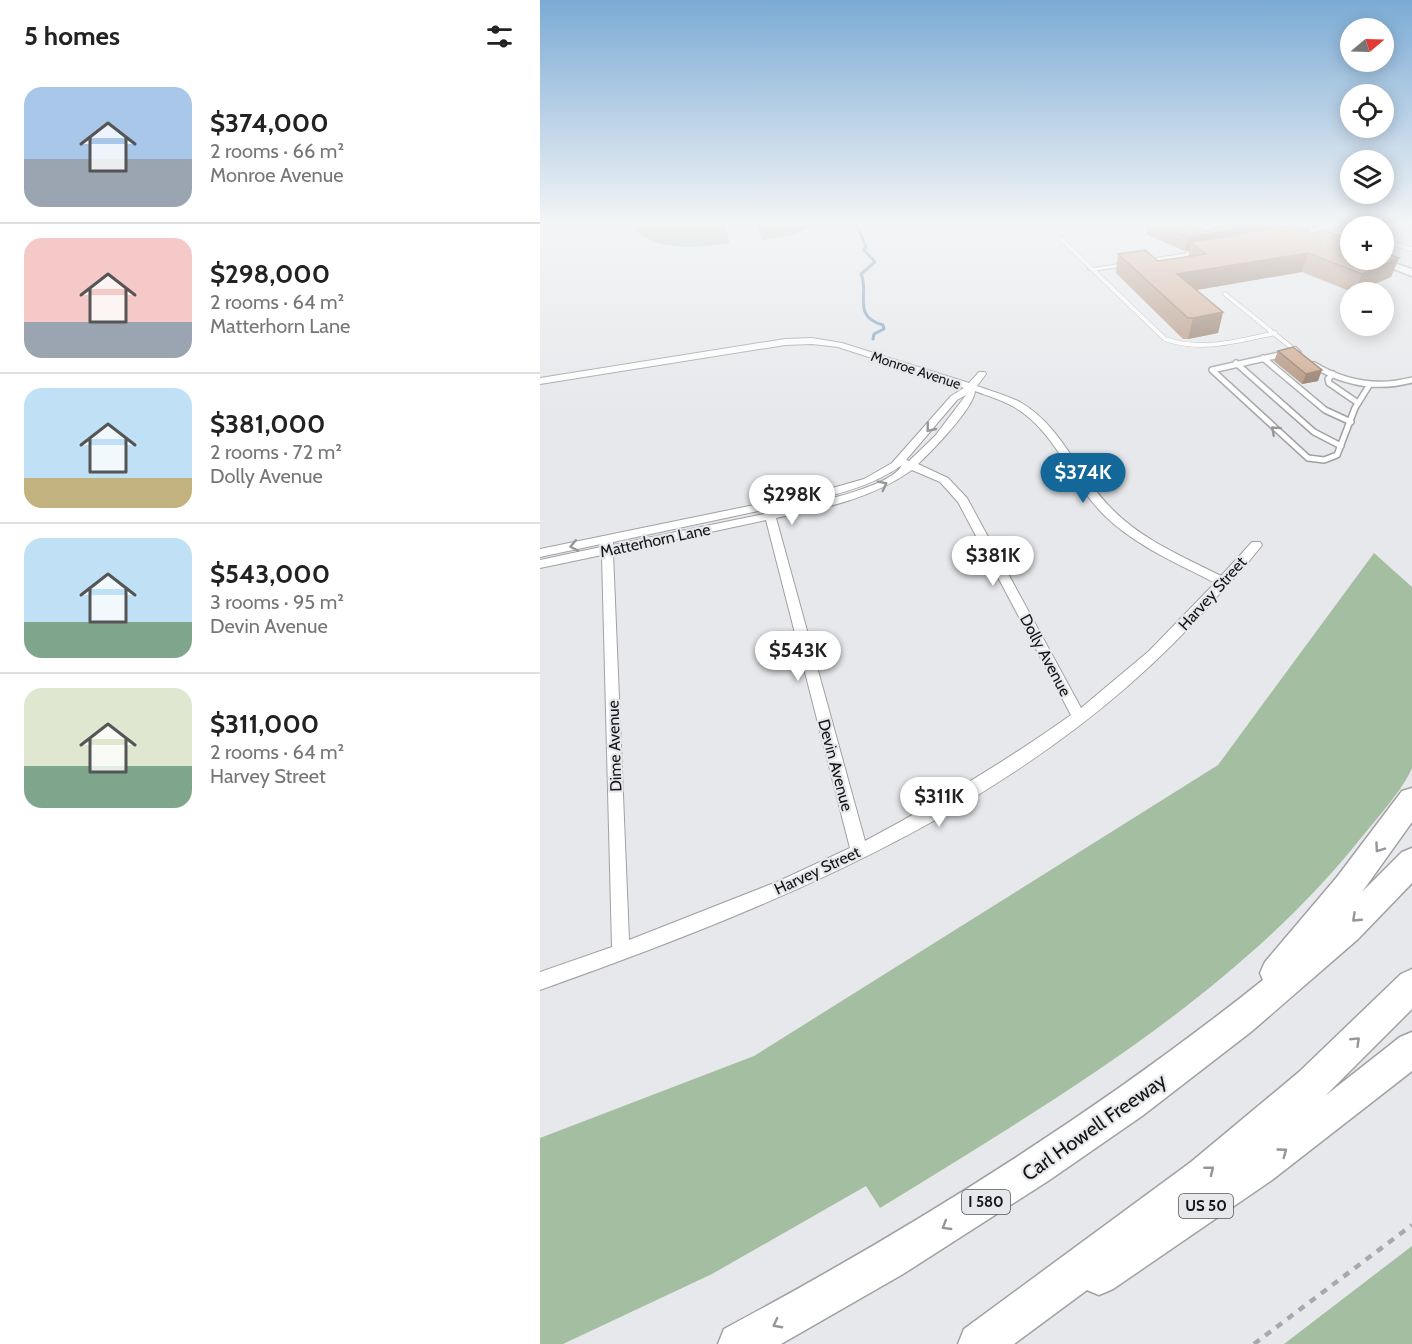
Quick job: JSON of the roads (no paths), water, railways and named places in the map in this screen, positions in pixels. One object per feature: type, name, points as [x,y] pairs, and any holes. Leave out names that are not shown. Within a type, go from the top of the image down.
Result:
[{"type":"highway","points":[[1218,1037],[1329,910],[1373,856],[1412,800]]},
{"type":"highway","name":"Carl Howell Freeway","points":[[740,1344],[823,1299],[966,1214],[1042,1165],[1218,1037],[1351,923],[1412,862]]},
{"type":"highway","points":[[979,1344],[1116,1245],[1215,1167],[1327,1069],[1412,985]]},
{"type":"highway","name":"US 50","points":[[987,1344],[1142,1248],[1241,1182],[1331,1116],[1412,1049]]},
{"type":"street","name":"Monroe Avenue","points":[[540,381],[802,341],[839,345],[1008,399],[1031,412],[1099,501],[1116,519],[1153,545],[1222,581]]},
{"type":"street","name":"Matterhorn Lane","points":[[540,564],[607,545],[769,511],[854,497],[888,483],[970,398],[971,387],[982,374]]},
{"type":"street","name":"Dolly Avenue","points":[[907,463],[944,480],[963,500],[1079,717]]},
{"type":"street","name":"Devin Avenue","points":[[769,511],[859,850]]},
{"type":"street","name":"Matterhorn Lane","points":[[540,553],[607,545]]},
{"type":"street","name":"Dime Avenue","points":[[607,545],[621,952]]},
{"type":"street","name":"Harvey Street","points":[[540,981],[725,912],[859,850],[969,792],[1040,746],[1155,655],[1256,545]]},
{"type":"lane","points":[[1110,287],[1165,339],[1175,343],[1206,346],[1275,333]]},
{"type":"lane","points":[[1225,294],[1302,356]]},
{"type":"lane","points":[[1297,351],[1216,368],[1213,374],[1303,456],[1322,461],[1337,455],[1358,403],[1370,384]]},
{"type":"lane","points":[[1263,358],[1325,410],[1351,422]]},
{"type":"lane","points":[[1236,363],[1314,432],[1341,446]]},
{"type":"lane","points":[[1311,363],[1333,375],[1370,384],[1412,380]]},
{"type":"lane","points":[[1333,375],[1328,379],[1329,383],[1358,403]]},
{"type":"waterway","points":[[864,287],[864,310],[867,316],[883,325],[884,329],[874,334],[873,339]]}]
